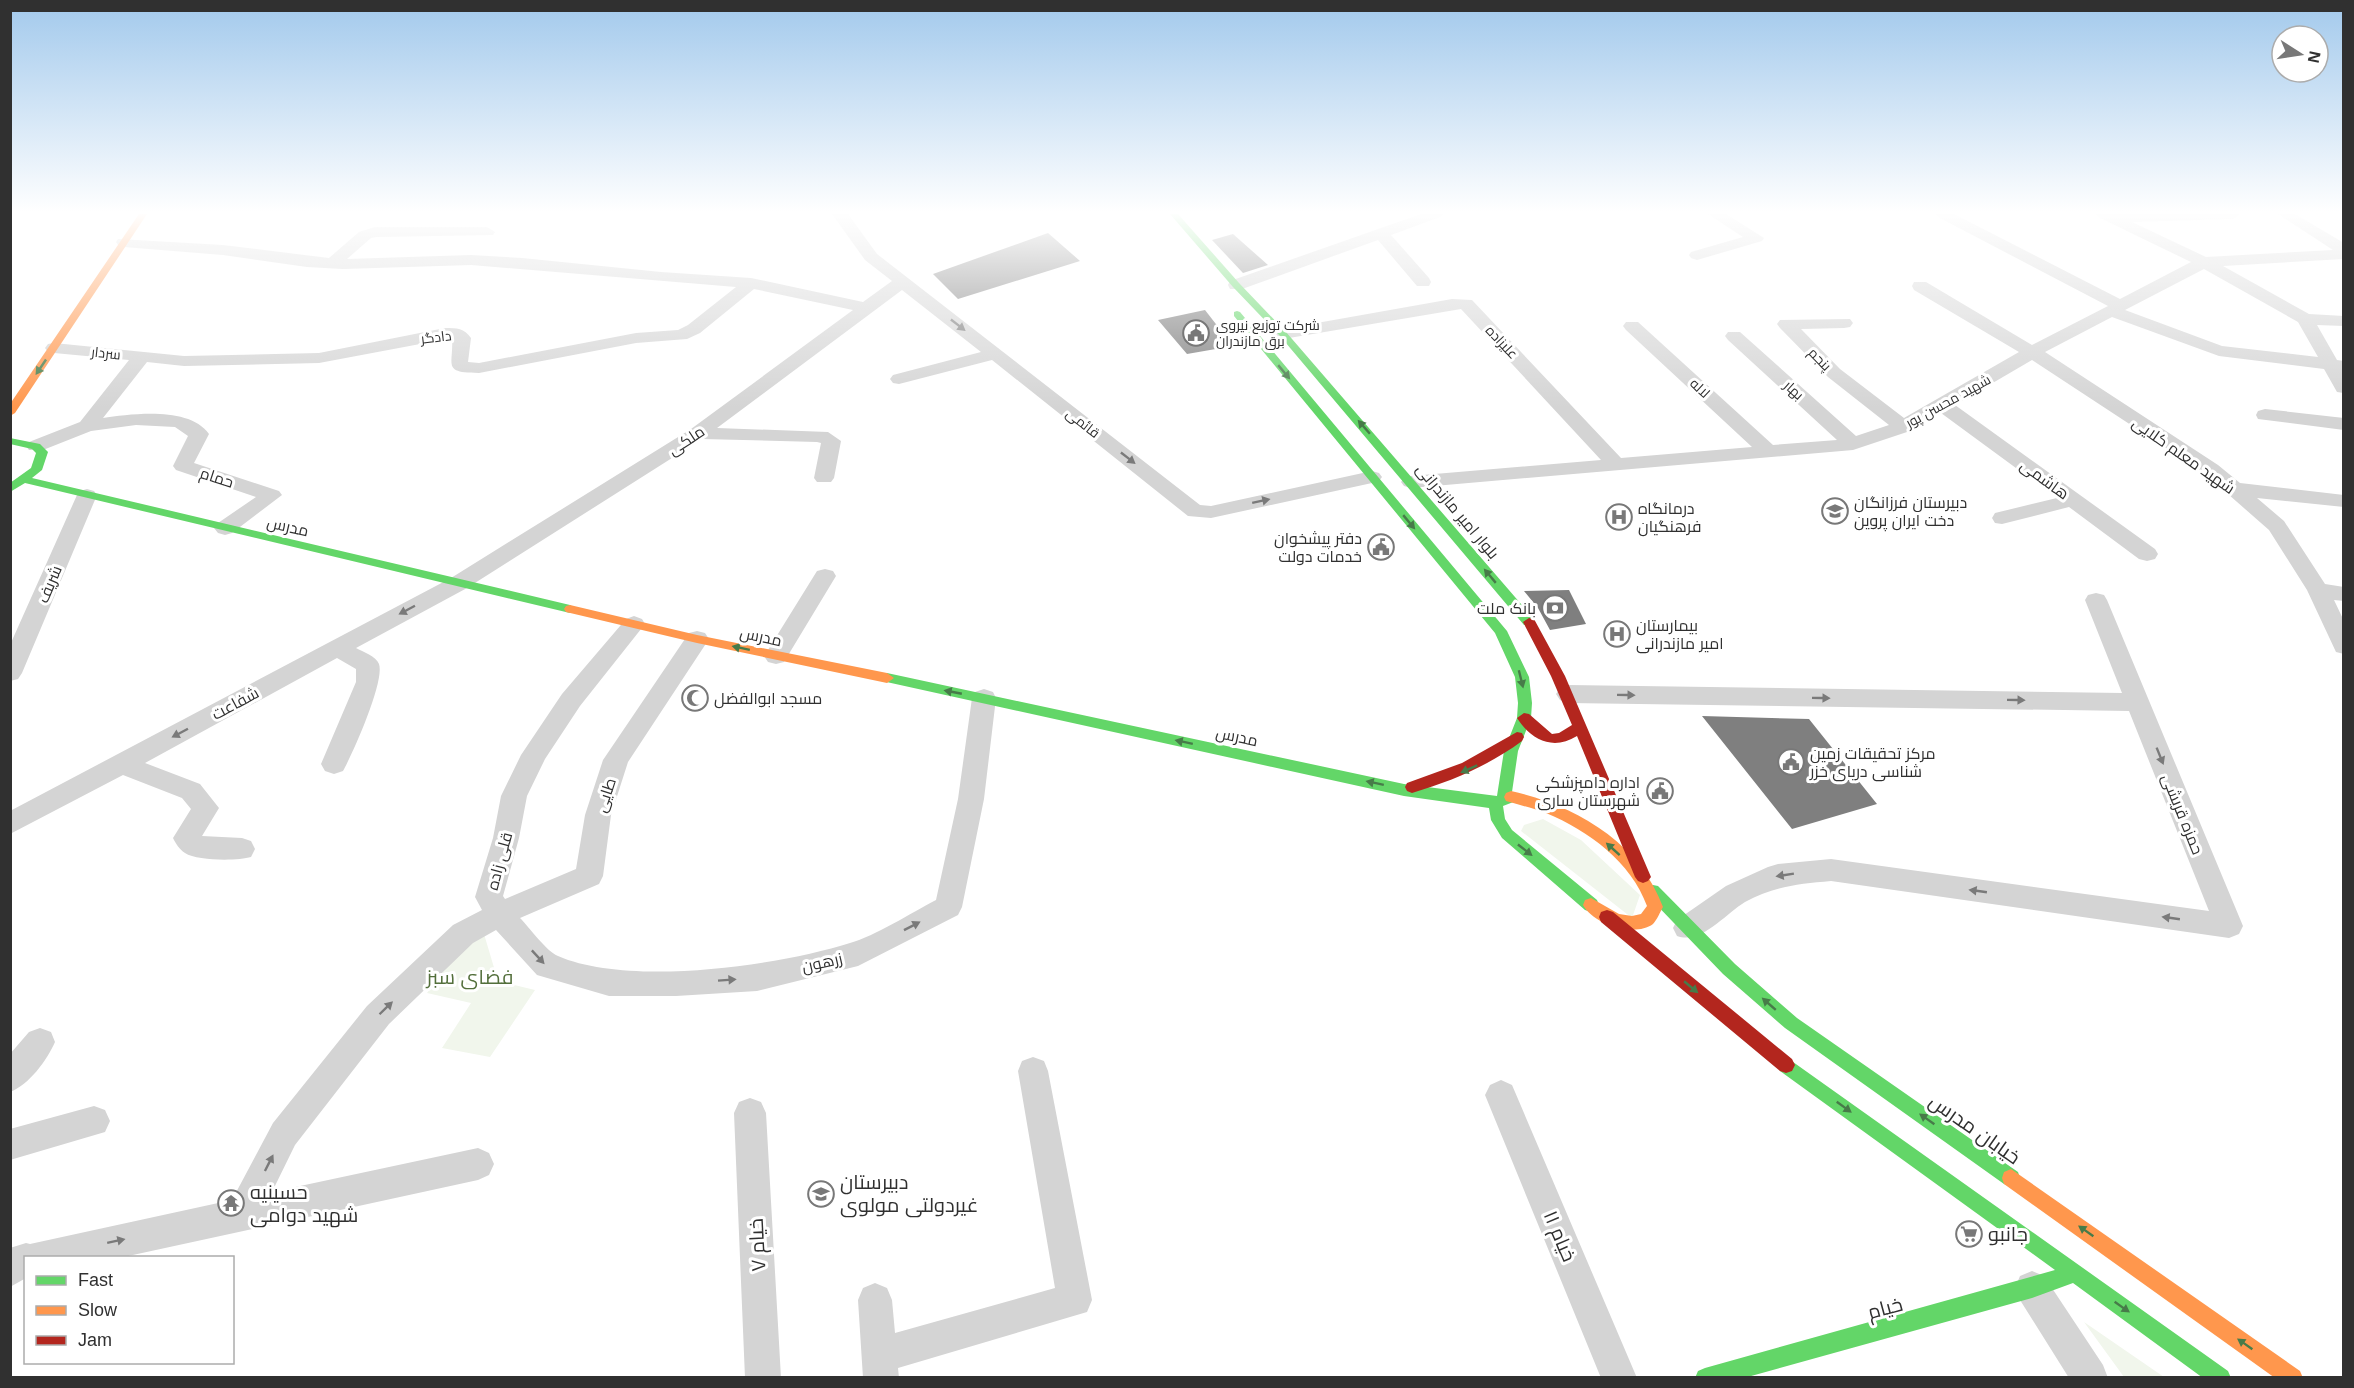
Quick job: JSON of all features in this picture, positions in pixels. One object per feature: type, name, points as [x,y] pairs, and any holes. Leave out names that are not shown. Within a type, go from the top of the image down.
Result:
[{"type":"main road","points":[[10,413],[100,279]]},
{"type":"main road","name":"بلوار امیر مازندرانی","points":[[1231,279],[1283,334],[1525,616],[1553,662],[1568,694],[1608,800],[1643,877]]},
{"type":"main road","points":[[1228,305],[1501,631],[1522,677],[1525,703],[1524,718],[1511,751],[1499,801],[1498,823],[1520,847],[1773,1055],[2221,1377]]},
{"type":"main road","points":[[10,441],[36,446],[42,452],[42,460],[36,470],[10,489]]},
{"type":"main road","name":"مدرس","points":[[25,480],[697,639],[984,698],[1404,790],[1499,801],[1512,796],[1534,800],[1558,810],[1593,832],[1643,877]]},
{"type":"main road","points":[[1524,718],[1535,731],[1550,740],[1561,741],[1569,738],[1579,728]]},
{"type":"main road","points":[[1404,790],[1470,769],[1496,754],[1517,737]]},
{"type":"main road","name":"خیابان مدرس","points":[[1643,877],[1687,928],[1729,969],[1791,1023],[2293,1377]]},
{"type":"main road","points":[[1607,917],[1629,923],[1640,923],[1648,919],[1655,906],[1653,891]]},
{"type":"main road","name":"خیام","points":[[1728,1375],[2074,1273]]},
{"type":"street","points":[[688,279],[751,283],[866,308]]},
{"type":"street","name":"قائمی","points":[[900,279],[1195,511],[1210,512],[1372,477]]},
{"type":"street","points":[[1236,285],[1253,279]]},
{"type":"street","points":[[1420,279],[1423,282]]},
{"type":"street","points":[[2065,279],[2116,308],[2219,351],[2336,365]]},
{"type":"street","name":"شهید محسن پور","points":[[1411,482],[1853,444],[1903,427],[2032,352],[2172,279]]},
{"type":"street","points":[[2234,279],[2305,319],[2343,321]]},
{"type":"street","name":"ملکی","points":[[459,583],[698,433],[903,281]]},
{"type":"street","name":"دادگر","points":[[142,357],[184,361],[319,358],[445,333],[457,333],[462,338],[459,365],[479,368],[636,338],[681,335],[694,329],[751,283]]},
{"type":"street","name":"شهید معلم کلایی","points":[[1920,286],[2032,352],[2211,470],[2234,489],[2277,526],[2318,590],[2343,646]]},
{"type":"street","name":"علیزاده","points":[[1283,334],[1452,304],[1466,304],[1616,464]]},
{"type":"street","points":[[2305,319],[2336,365],[2343,388]]},
{"type":"street","name":"پنجم","points":[[1844,323],[1786,324],[1834,373],[1903,427]]},
{"type":"street","name":"لاله","points":[[1632,326],[1768,451]]},
{"type":"street","name":"بهار","points":[[1734,336],[1853,444]]},
{"type":"street","name":"سردار","points":[[54,348],[142,357]]},
{"type":"street","points":[[899,379],[995,354]]},
{"type":"street","name":"سردار","points":[[87,426],[142,357]]},
{"type":"street","name":"هاشمی","points":[[1943,405],[2147,554]]},
{"type":"street","points":[[2265,415],[2343,424]]},
{"type":"street","name":"حمام","points":[[87,426],[136,419],[179,423],[199,434],[183,466],[272,495],[225,528]]},
{"type":"street","points":[[36,446],[87,426]]},
{"type":"street","points":[[698,433],[821,436],[831,441],[824,478]]},
{"type":"street","points":[[2234,489],[2343,501]]},
{"type":"street","name":"شریف","points":[[10,673],[87,495]]},
{"type":"street","points":[[2002,518],[2073,500]]},
{"type":"street","points":[[776,656],[825,576]]},
{"type":"street","name":"شفاعت","points":[[10,824],[459,583]]},
{"type":"street","points":[[2318,590],[2343,594]]},
{"type":"street","name":"حمزه قریشی","points":[[1687,928],[1736,894],[1778,875],[1831,870],[2229,926],[2096,600]]},
{"type":"street","name":"قلی زاده","points":[[242,1215],[284,1134],[378,1016],[463,934],[499,914],[489,897],[506,838],[514,796],[534,755],[571,700],[634,624]]},
{"type":"street","name":"طایی","points":[[499,914],[589,876],[598,815],[616,760],[697,639]]},
{"type":"street","points":[[334,764],[368,682],[368,665],[337,648]]},
{"type":"street","points":[[1568,694],[2138,702]]},
{"type":"street","name":"زرهون","points":[[499,914],[547,966],[609,982],[676,983],[757,978],[858,954],[948,907],[971,798],[984,698]]},
{"type":"street","points":[[122,764],[191,791],[206,808],[186,838],[195,846],[242,849]]},
{"type":"street","points":[[10,1078],[40,1042]]},
{"type":"street","points":[[876,1300],[880,1367],[1075,1300],[1033,1071]]},
{"type":"street","name":"خیام ۱۱","points":[[1501,1095],[1619,1377]]},
{"type":"street","name":"خیام ۷","points":[[750,1113],[763,1377]]},
{"type":"street","points":[[10,1145],[94,1121]]},
{"type":"street","points":[[43,1256],[478,1164]]},
{"type":"street","points":[[10,1270],[17,1262],[24,1260]]},
{"type":"street","points":[[2032,1287],[2090,1377]]},
{"type":"green space","points":[[1543,819],[1581,840],[1640,895],[1632,918],[1521,831],[1524,825]]},
{"type":"green space","name":"فضای سبز","points":[[484,934],[498,981],[535,990],[490,1057],[442,1048],[471,1003],[427,993],[469,937]]},
{"type":"green space","points":[[2084,1322],[2164,1377],[2124,1377]]},
{"type":"building","points":[[938,279],[1023,279],[958,299]]},
{"type":"building","name":"شرکت توزیع نیروی برق مازندران","points":[[1205,310],[1233,346],[1187,354],[1158,320]]},
{"type":"building","name":"بانک ملت","points":[[1569,590],[1586,624],[1550,630],[1538,608],[1524,591]]},
{"type":"building","name":"مرکز تحقیقات زمین شناسی دریای خزر","points":[[1702,716],[1809,719],[1877,804],[1792,829]]},
{"type":"traffic: fast","points":[[1231,279],[1283,334],[1529,622]]},
{"type":"traffic: fast","points":[[1237,314],[1501,631],[1522,677],[1525,703],[1524,718],[1511,751],[1504,798]]},
{"type":"traffic: fast","points":[[10,441],[36,446],[42,452],[36,470],[10,489]]},
{"type":"traffic: fast","points":[[25,480],[570,609]]},
{"type":"traffic: fast","points":[[887,678],[1404,790],[1495,803]]},
{"type":"traffic: fast","points":[[1511,797],[1495,803],[1498,820],[1507,834],[1591,905]]},
{"type":"traffic: fast","points":[[1653,891],[1729,969],[1791,1023],[2011,1178]]},
{"type":"traffic: fast","points":[[1786,1065],[2221,1378]]},
{"type":"traffic: fast","points":[[1705,1378],[2032,1288],[2074,1273]]},
{"type":"traffic: slow","points":[[10,413],[100,279]]},
{"type":"traffic: slow","points":[[570,609],[697,639],[887,678]]},
{"type":"traffic: slow","points":[[1511,797],[1553,810],[1598,835],[1635,869],[1648,888],[1655,907],[1647,919],[1632,923],[1610,918],[1591,905]]},
{"type":"traffic: slow","points":[[2011,1178],[2293,1378]]},
{"type":"traffic: jam","points":[[1529,622],[1558,676],[1643,877]]},
{"type":"traffic: jam","points":[[1524,718],[1543,736],[1550,739],[1563,738],[1579,727]]},
{"type":"traffic: jam","points":[[1412,787],[1467,767],[1493,754],[1517,737]]},
{"type":"traffic: jam","points":[[1607,917],[1786,1065]]},
{"type":"place","name":"شرکت توزیع نیروی برق مازندران","points":[[1196,333]]},
{"type":"place","name":"دبیرستان فرزانگان دخت ایران پروین","points":[[1835,511]]},
{"type":"place","name":"درمانگاه فرهنگیان","points":[[1619,517]]},
{"type":"place","name":"دفتر پیشخوان خدمات دولت","points":[[1381,547]]},
{"type":"place","name":"بانک ملت","points":[[1555,608]]},
{"type":"place","name":"بیمارستان امیر مازندرانی","points":[[1617,634]]},
{"type":"place","name":"مسجد ابوالفضل","points":[[695,698]]},
{"type":"place","name":"مرکز تحقیقات زمین شناسی دریای خزر","points":[[1791,762]]},
{"type":"place","name":"اداره دامپزشکی شهرستان ساری","points":[[1660,791]]},
{"type":"place","name":"دبیرستان غیردولتی مولوی","points":[[821,1194]]},
{"type":"place","name":"حسینیه شهید دوامی","points":[[231,1203]]},
{"type":"place","name":"جانبو","points":[[1969,1234]]}]
